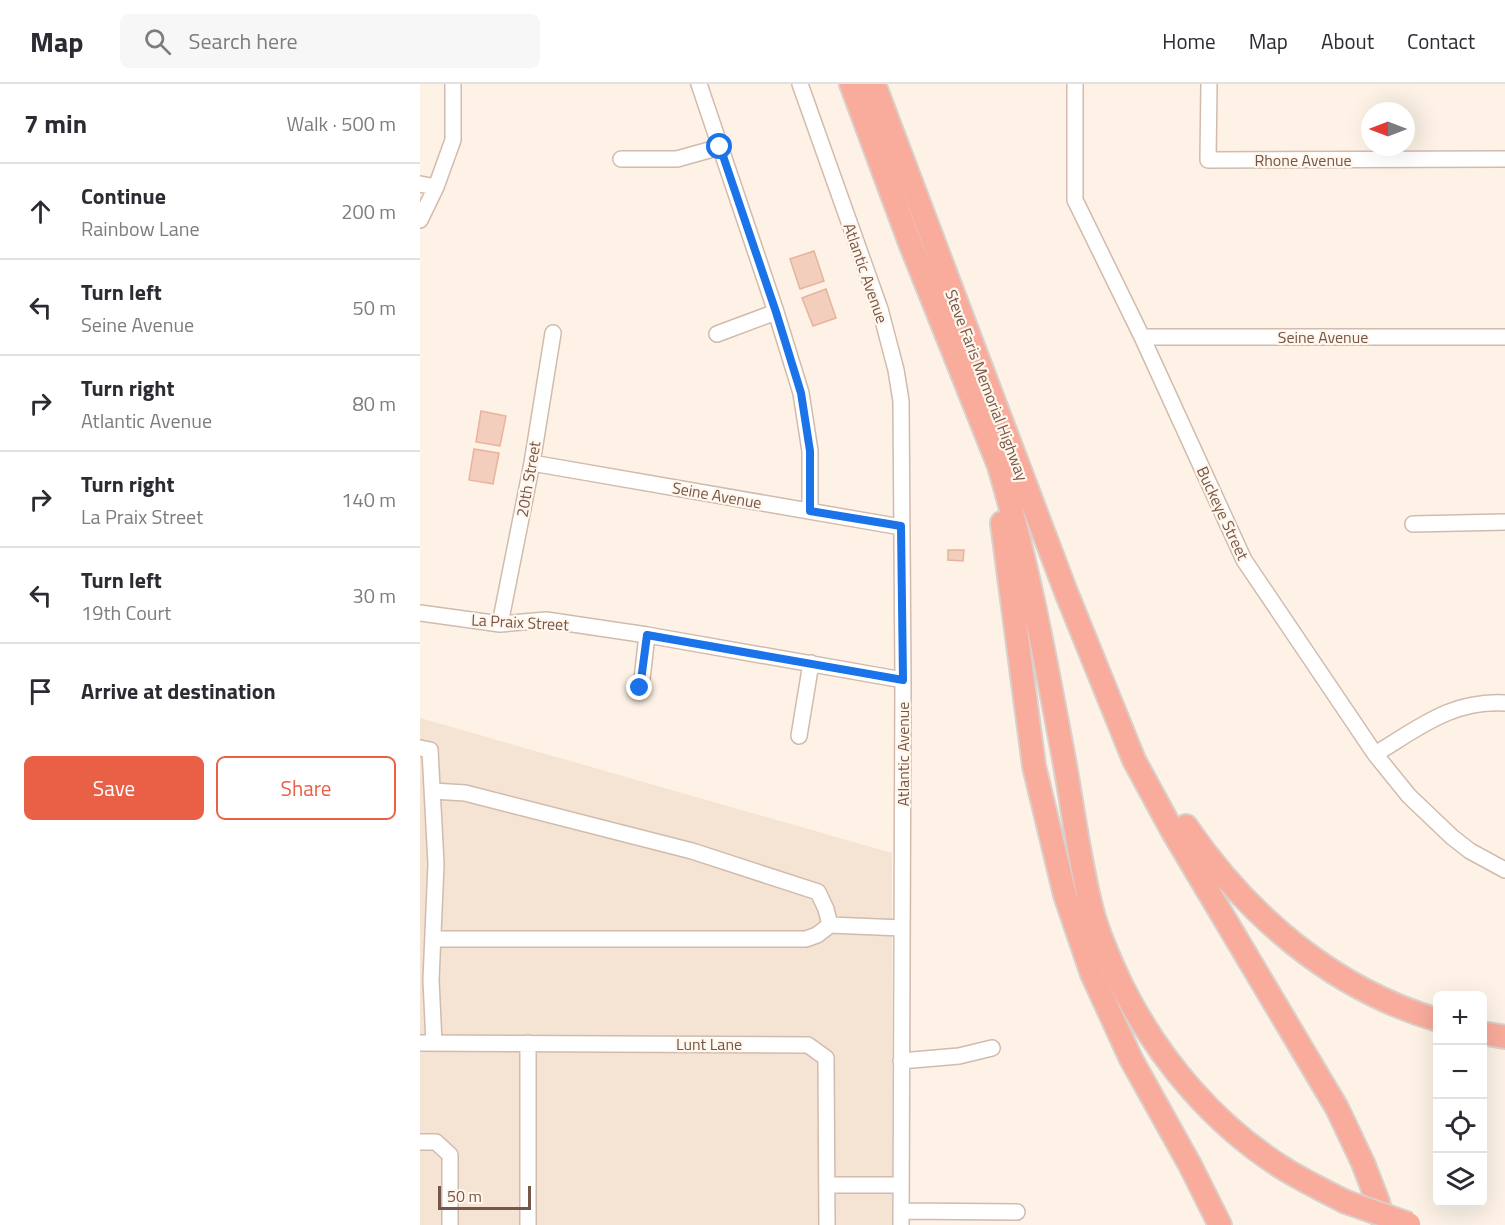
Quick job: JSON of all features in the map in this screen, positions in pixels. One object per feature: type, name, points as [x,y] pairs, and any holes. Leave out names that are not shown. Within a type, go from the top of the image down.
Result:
[{"type":"highway","points":[[851,84],[991,468],[1007,550],[1034,766],[1065,895],[1092,974],[1131,1059],[1190,1165],[1220,1225]]},
{"type":"highway","name":"Steve Faris Memorial Highway","points":[[874,84],[1062,581],[1104,685]]},
{"type":"highway","points":[[910,243],[999,466],[1015,522],[1045,658],[1080,856],[1094,916],[1111,963],[1138,1018],[1174,1070],[1203,1102],[1236,1132],[1285,1169],[1346,1202],[1409,1225]]},
{"type":"highway","points":[[1104,685],[1185,825],[1216,868],[1250,906],[1305,952],[1337,974],[1382,998],[1433,1018]]},
{"type":"highway","points":[[1104,685],[1134,760],[1168,822],[1337,1108],[1363,1163],[1384,1225]]},
{"type":"highway","points":[[1487,1034],[1505,1037]]},
{"type":"street","points":[[420,220],[436,187],[453,140],[453,84]]},
{"type":"street","points":[[699,84],[801,393],[810,451],[810,511]]},
{"type":"street","name":"Atlantic Avenue","points":[[800,84],[880,309],[894,359],[901,401],[903,680],[901,1218]]},
{"type":"street","name":"Buckeye Street","points":[[1075,84],[1075,200],[1142,337],[1244,560],[1375,754],[1408,796],[1430,818],[1470,850],[1505,870]]},
{"type":"street","name":"Rhone Avenue","points":[[1209,84],[1208,160],[1505,159]]},
{"type":"street","points":[[621,159],[677,159],[720,147]]},
{"type":"street","points":[[420,184],[436,187]]},
{"type":"street","points":[[717,334],[776,312]]},
{"type":"street","name":"20th Street","points":[[500,624],[532,463],[553,333]]},
{"type":"street","name":"Seine Avenue","points":[[1142,337],[1505,337]]},
{"type":"street","name":"Seine Avenue","points":[[532,463],[901,526]]},
{"type":"street","points":[[1413,525],[1505,522]]},
{"type":"street","name":"La Praix Street","points":[[420,613],[500,624],[546,620],[647,635],[903,680]]},
{"type":"street","points":[[640,688],[647,635]]},
{"type":"street","points":[[799,736],[811,663]]},
{"type":"street","points":[[1375,754],[1442,714],[1474,703],[1505,703]]},
{"type":"street","points":[[420,748],[430,750],[436,864],[427,1043]]},
{"type":"street","points":[[433,791],[465,793],[692,851],[818,892],[830,925]]},
{"type":"street","points":[[434,939],[806,939],[817,935],[830,925],[902,928]]},
{"type":"street","name":"Lunt Lane","points":[[427,1043],[808,1045],[826,1058],[827,1225]]},
{"type":"street","points":[[528,1043],[528,1225]]},
{"type":"street","points":[[901,1061],[959,1056],[992,1048]]},
{"type":"street","points":[[420,1142],[436,1142],[450,1155],[450,1225]]},
{"type":"street","points":[[827,1185],[901,1185]]},
{"type":"street","points":[[901,1218],[1017,1212]]},
{"type":"shaded area","points":[[420,718],[892,853],[892,1225],[420,1225]]},
{"type":"building","points":[[814,251],[824,281],[800,289],[790,259]]},
{"type":"building","points":[[826,289],[836,318],[813,326],[802,298]]},
{"type":"building","points":[[481,411],[506,416],[500,446],[476,442]]},
{"type":"building","points":[[474,449],[499,453],[493,484],[469,480]]},
{"type":"building","points":[[948,550],[964,550],[963,561],[948,560]]},
{"type":"route","points":[[640,688],[647,635],[903,680],[901,526],[810,511],[810,451],[801,393],[720,147]]}]
